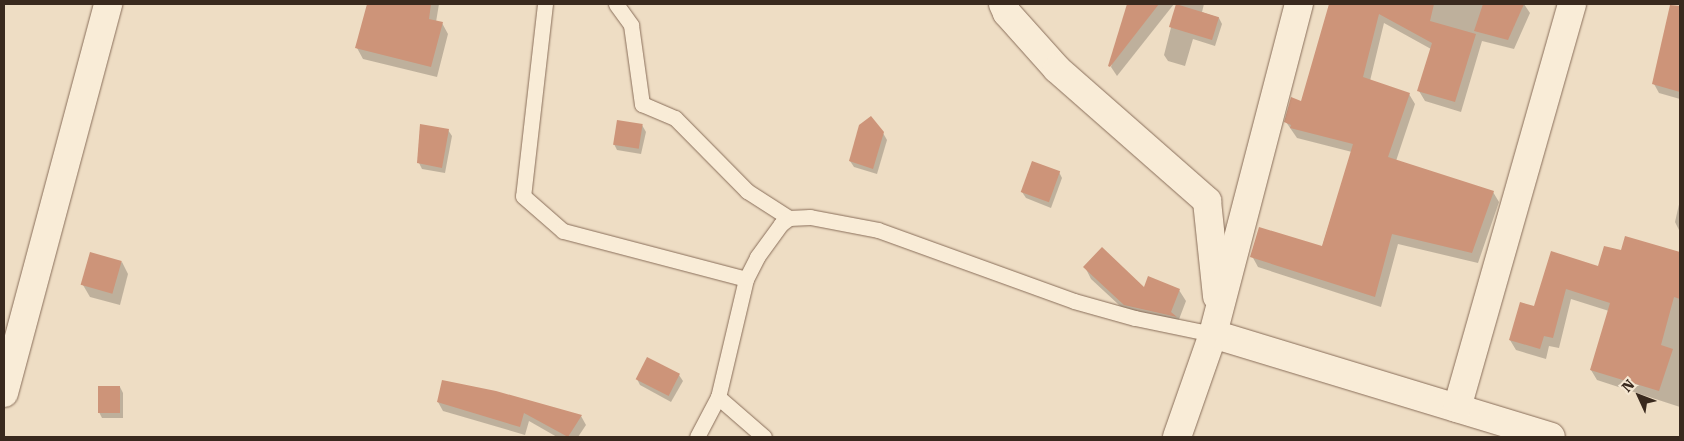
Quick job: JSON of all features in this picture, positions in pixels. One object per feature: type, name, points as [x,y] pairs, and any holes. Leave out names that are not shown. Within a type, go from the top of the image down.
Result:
[{"type":"street","points":[[4,386],[108,4]]},
{"type":"street","points":[[1003,4],[1007,13],[1057,69],[1207,201],[1216,323]]},
{"type":"street","points":[[1177,437],[1216,323],[1299,4]]},
{"type":"street","points":[[1457,408],[1572,4]]},
{"type":"street","points":[[1216,323],[1457,408],[1551,437]]},
{"type":"lane","points":[[545,4],[523,196],[563,231],[746,280]]},
{"type":"lane","points":[[616,4],[631,25],[642,104],[675,118],[747,191],[790,218]]},
{"type":"lane","points":[[697,437],[718,397],[746,280],[761,251],[781,224],[790,218],[810,217],[878,230],[1074,301],[1135,318],[1216,323]]},
{"type":"lane","points":[[718,397],[764,437]]},
{"type":"building","points":[[367,4],[431,4],[429,19],[443,22],[431,67],[355,48]]},
{"type":"building","points":[[1127,4],[1159,4],[1110,67],[1108,66]]},
{"type":"building","points":[[1176,4],[1219,17],[1212,40],[1169,27]]},
{"type":"building","points":[[1329,4],[1434,4],[1430,21],[1476,34],[1455,102],[1417,91],[1432,43],[1379,14],[1363,77],[1410,93],[1388,157],[1494,191],[1472,253],[1392,234],[1375,297],[1250,257],[1259,227],[1322,246],[1353,144],[1290,128],[1291,125],[1284,122],[1291,97],[1301,101]]},
{"type":"building","points":[[1483,4],[1524,4],[1508,40],[1474,31]]},
{"type":"building","points":[[1670,5],[1680,6],[1680,92],[1652,84]]},
{"type":"building","points":[[871,116],[884,132],[873,169],[849,161],[859,125]]},
{"type":"building","points":[[617,120],[643,124],[639,149],[613,145]]},
{"type":"building","points":[[420,124],[449,129],[442,168],[417,163]]},
{"type":"building","points":[[1032,161],[1060,171],[1049,202],[1021,192]]},
{"type":"building","points":[[1625,236],[1680,252],[1680,299],[1674,297],[1661,345],[1673,349],[1659,391],[1590,370],[1610,303],[1566,289],[1553,338],[1544,336],[1540,349],[1509,340],[1520,302],[1534,306],[1551,251],[1598,266],[1604,246],[1621,250]]},
{"type":"building","points":[[1102,247],[1144,287],[1148,276],[1180,289],[1171,312],[1177,317],[1124,305],[1083,267]]},
{"type":"building","points":[[90,252],[122,261],[112,294],[81,285]]},
{"type":"building","points":[[647,357],[680,374],[669,396],[636,379]]},
{"type":"building","points":[[442,380],[496,391],[582,415],[568,437],[524,413],[520,427],[437,402]]},
{"type":"building","points":[[98,386],[120,386],[120,413],[98,413]]}]
